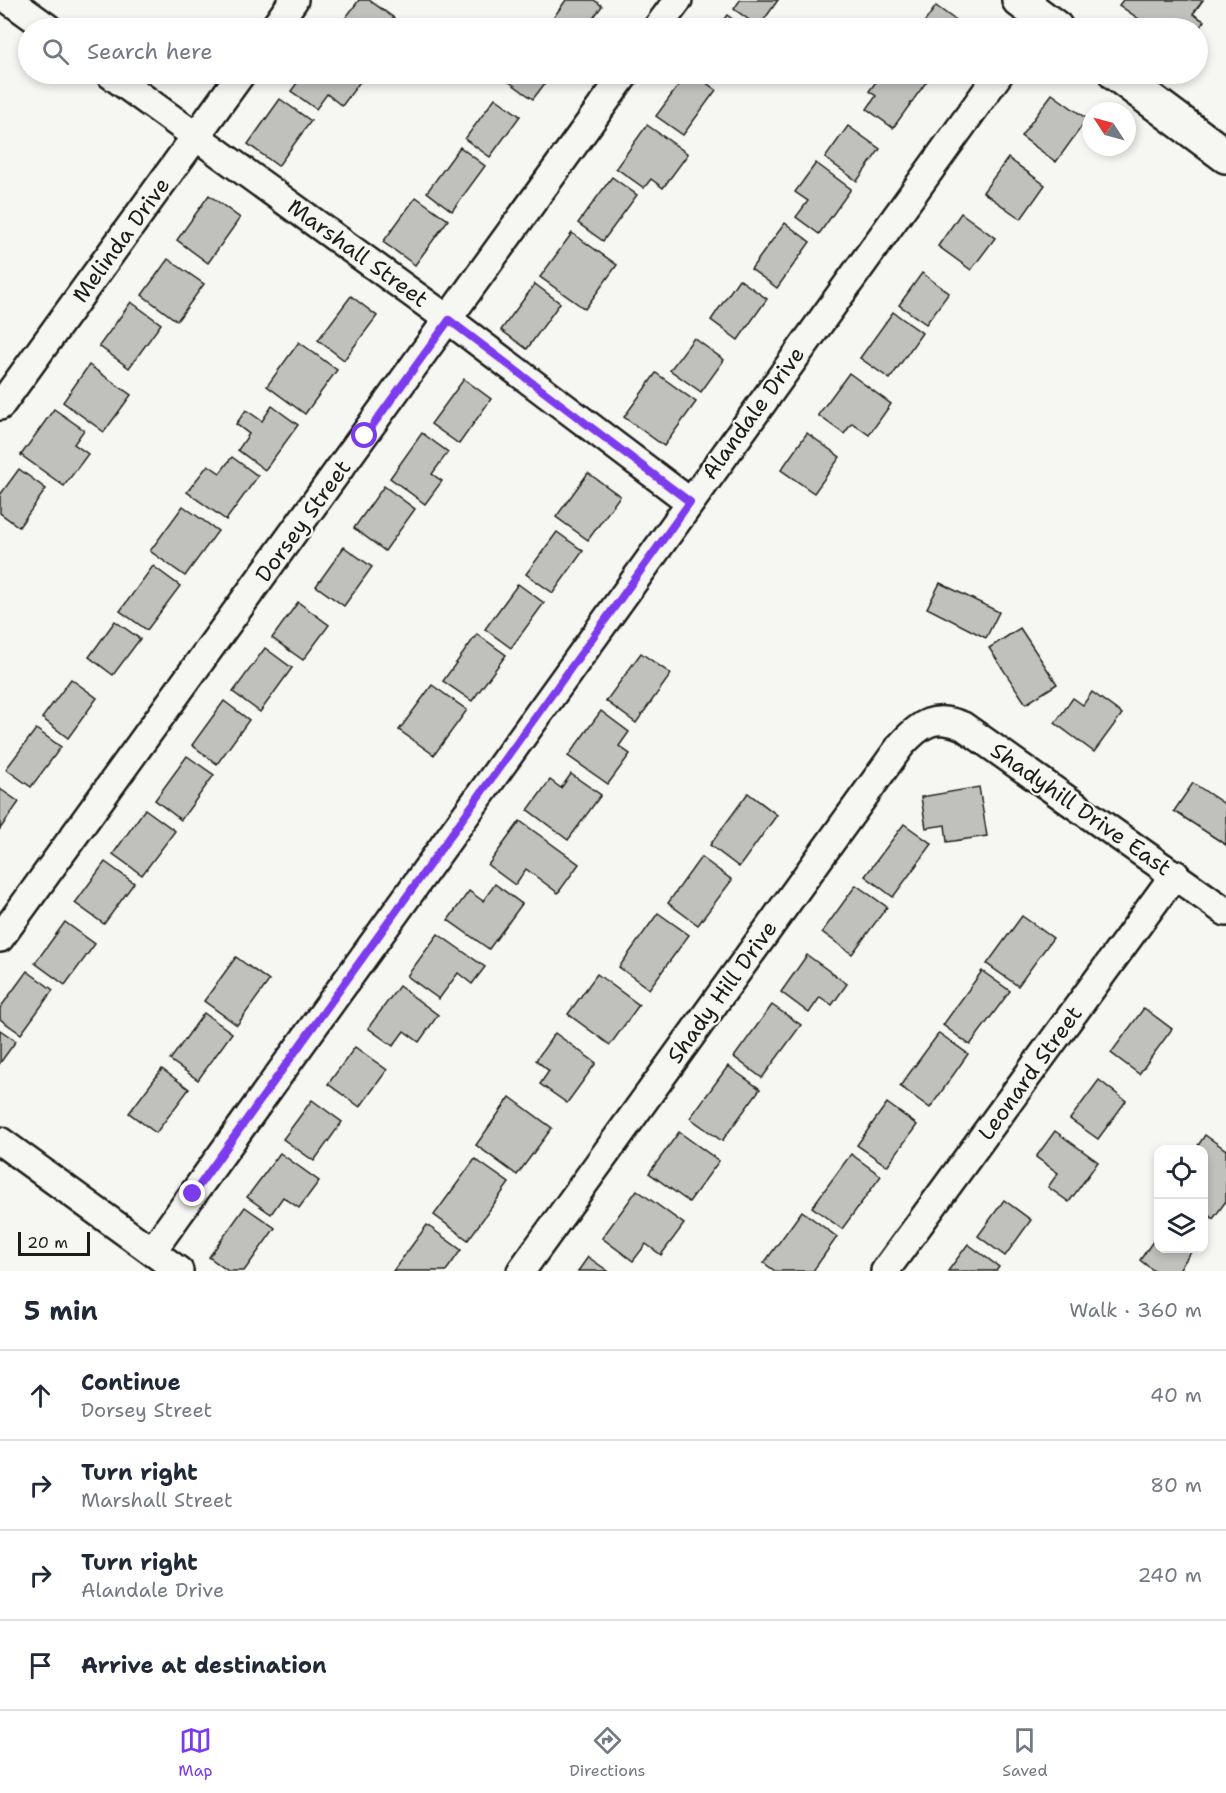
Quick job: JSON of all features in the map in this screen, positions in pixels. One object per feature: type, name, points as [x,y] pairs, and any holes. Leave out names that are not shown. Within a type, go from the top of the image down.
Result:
[{"type":"street","points":[[9,0],[34,18]]},
{"type":"street","points":[[281,18],[294,0]]},
{"type":"street","points":[[664,18],[678,0]]},
{"type":"street","name":"Marshall Street","points":[[124,84],[449,320],[690,502]]},
{"type":"street","name":"Melinda Drive","points":[[0,406],[9,374],[196,136],[234,84]]},
{"type":"street","name":"Dorsey Street","points":[[0,938],[618,84]]},
{"type":"street","name":"Alandale Drive","points":[[152,1251],[992,84]]},
{"type":"street","points":[[1129,84],[1226,156]]},
{"type":"street","name":"Shadyhill Drive East","points":[[931,722],[946,719],[963,726],[1226,912]]},
{"type":"street","name":"Shady Hill Drive","points":[[521,1271],[901,745],[914,731],[931,722]]},
{"type":"street","name":"Leonard Street","points":[[885,1271],[1174,874]]},
{"type":"street","points":[[0,1141],[179,1271]]},
{"type":"building","points":[[359,0],[369,0],[394,18],[346,18]]},
{"type":"building","points":[[566,0],[594,0],[602,6],[593,18],[553,18]]},
{"type":"building","points":[[740,0],[778,0],[765,18],[746,18],[734,9]]},
{"type":"building","points":[[1123,0],[1203,0],[1193,14],[1199,18],[1138,18],[1119,5]]},
{"type":"building","points":[[936,6],[953,18],[927,18]]},
{"type":"building","points":[[296,84],[358,84],[342,106],[327,94],[316,109],[291,91]]},
{"type":"building","points":[[512,84],[544,84],[533,99]]},
{"type":"building","points":[[680,84],[708,84],[716,90],[683,135],[656,116]]},
{"type":"building","points":[[874,84],[925,84],[893,128],[867,109],[876,96],[869,91]]},
{"type":"building","points":[[1052,94],[1082,115],[1082,126],[1056,162],[1021,136]]},
{"type":"building","points":[[495,98],[520,116],[490,157],[465,139]]},
{"type":"building","points":[[280,99],[311,121],[278,166],[248,144]]},
{"type":"building","points":[[647,125],[688,154],[663,188],[651,179],[644,188],[616,168]]},
{"type":"building","points":[[848,126],[880,149],[857,181],[825,158]]},
{"type":"building","points":[[460,147],[485,166],[452,211],[427,192]]},
{"type":"building","points":[[1008,158],[1045,185],[1021,219],[983,192]]},
{"type":"building","points":[[816,163],[851,189],[819,234],[796,217],[808,201],[795,192]]},
{"type":"building","points":[[612,177],[637,195],[603,241],[578,223]]},
{"type":"building","points":[[209,195],[240,218],[208,263],[177,240]]},
{"type":"building","points":[[416,197],[448,220],[415,265],[383,242]]},
{"type":"building","points":[[961,213],[995,238],[971,270],[938,246]]},
{"type":"building","points":[[785,223],[810,242],[777,288],[751,269]]},
{"type":"building","points":[[572,233],[617,265],[585,309],[540,277]]},
{"type":"building","points":[[168,259],[204,284],[177,321],[142,295]]},
{"type":"building","points":[[922,273],[949,293],[926,324],[899,305]]},
{"type":"building","points":[[739,279],[767,299],[738,340],[711,320]]},
{"type":"building","points":[[535,284],[560,303],[527,349],[501,330]]},
{"type":"building","points":[[351,296],[377,316],[344,360],[318,340]]},
{"type":"building","points":[[131,302],[161,324],[129,368],[99,346]]},
{"type":"building","points":[[893,312],[922,333],[890,379],[860,358]]},
{"type":"building","points":[[694,338],[724,360],[701,392],[670,370]]},
{"type":"building","points":[[299,342],[337,370],[305,414],[267,386]]},
{"type":"building","points":[[89,365],[131,395],[104,432],[63,402]]},
{"type":"building","points":[[656,373],[696,402],[664,446],[624,417]]},
{"type":"building","points":[[849,373],[891,404],[869,435],[852,423],[844,434],[818,415]]},
{"type":"building","points":[[464,379],[491,399],[459,444],[431,424]]},
{"type":"building","points":[[272,406],[298,425],[265,470],[238,450],[249,434],[236,424],[246,410],[262,421]]},
{"type":"building","points":[[54,409],[84,430],[74,444],[88,454],[64,486],[21,455]]},
{"type":"building","points":[[422,433],[448,452],[432,474],[442,481],[425,504],[390,478]]},
{"type":"building","points":[[807,433],[840,457],[814,493],[781,470]]},
{"type":"building","points":[[232,457],[258,476],[226,520],[187,492],[208,465],[220,473]]},
{"type":"building","points":[[19,469],[46,489],[19,527],[0,513],[0,495]]},
{"type":"building","points":[[588,473],[620,496],[588,540],[556,517]]},
{"type":"building","points":[[384,486],[415,509],[385,551],[354,528]]},
{"type":"building","points":[[183,506],[218,531],[185,576],[150,551]]},
{"type":"building","points":[[557,532],[583,551],[553,593],[526,574]]},
{"type":"building","points":[[344,547],[372,567],[344,606],[316,586]]},
{"type":"building","points":[[153,566],[180,586],[147,630],[120,611]]},
{"type":"building","points":[[940,583],[999,612],[986,638],[927,608]]},
{"type":"building","points":[[518,584],[544,603],[511,648],[485,629]]},
{"type":"building","points":[[298,602],[329,625],[303,660],[272,638]]},
{"type":"building","points":[[115,621],[140,639],[113,675],[89,657]]},
{"type":"building","points":[[1020,628],[1057,684],[1026,704],[989,648]]},
{"type":"building","points":[[477,634],[506,655],[472,701],[443,681]]},
{"type":"building","points":[[265,648],[292,668],[260,712],[233,692]]},
{"type":"building","points":[[641,653],[671,674],[636,723],[606,701]]},
{"type":"building","points":[[71,679],[97,698],[68,738],[42,718]]},
{"type":"building","points":[[432,685],[467,710],[434,755],[399,730]]},
{"type":"building","points":[[1092,692],[1122,714],[1094,752],[1055,723],[1073,698],[1083,705]]},
{"type":"building","points":[[224,701],[249,720],[217,764],[192,745]]},
{"type":"building","points":[[601,711],[629,732],[619,746],[630,754],[608,784],[568,756]]},
{"type":"building","points":[[36,729],[61,747],[31,787],[6,769]]},
{"type":"building","points":[[187,756],[214,775],[181,820],[155,800]]},
{"type":"building","points":[[571,774],[601,795],[568,840],[528,810],[550,780],[561,788]]},
{"type":"building","points":[[1193,783],[1226,805],[1226,845],[1174,811]]},
{"type":"building","points":[[979,787],[987,836],[947,842],[945,825],[926,828],[921,797]]},
{"type":"building","points":[[0,789],[19,802],[0,829]]},
{"type":"building","points":[[748,793],[777,815],[739,867],[710,845]]},
{"type":"building","points":[[145,809],[175,831],[142,875],[113,854]]},
{"type":"building","points":[[520,821],[579,864],[558,893],[526,869],[515,885],[488,865]]},
{"type":"building","points":[[904,824],[932,844],[893,897],[865,876]]},
{"type":"building","points":[[701,857],[732,880],[698,925],[668,903]]},
{"type":"building","points":[[105,862],[134,883],[104,924],[75,903]]},
{"type":"building","points":[[495,884],[522,904],[489,949],[448,920],[469,891],[483,901]]},
{"type":"building","points":[[856,885],[887,907],[852,954],[822,932]]},
{"type":"building","points":[[658,913],[689,935],[649,989],[619,967]]},
{"type":"building","points":[[1022,916],[1053,938],[1018,986],[987,964]]},
{"type":"building","points":[[65,922],[95,944],[65,985],[35,963]]},
{"type":"building","points":[[438,934],[485,967],[472,984],[458,973],[439,999],[407,976]]},
{"type":"building","points":[[807,955],[847,984],[832,1005],[820,997],[809,1013],[781,992]]},
{"type":"building","points":[[236,957],[269,981],[237,1025],[204,1001]]},
{"type":"building","points":[[27,971],[53,990],[21,1034],[0,1019],[0,1008]]},
{"type":"building","points":[[982,971],[1010,991],[970,1045],[943,1025]]},
{"type":"building","points":[[597,974],[639,1005],[610,1045],[568,1014]]},
{"type":"building","points":[[399,986],[438,1015],[419,1042],[404,1031],[393,1046],[368,1028]]},
{"type":"building","points":[[772,1005],[801,1025],[762,1078],[734,1057]]},
{"type":"building","points":[[1144,1008],[1172,1029],[1139,1074],[1111,1053]]},
{"type":"building","points":[[204,1013],[232,1033],[198,1080],[170,1060]]},
{"type":"building","points":[[0,1030],[16,1041],[0,1063]]},
{"type":"building","points":[[555,1033],[596,1063],[567,1103],[540,1084],[549,1071],[536,1060]]},
{"type":"building","points":[[939,1033],[968,1054],[930,1108],[900,1086]]},
{"type":"building","points":[[355,1047],[387,1070],[360,1107],[328,1084]]},
{"type":"building","points":[[728,1066],[760,1089],[722,1141],[690,1118]]},
{"type":"building","points":[[162,1069],[189,1089],[156,1133],[129,1113]]},
{"type":"building","points":[[1099,1080],[1126,1101],[1098,1139],[1070,1119]]},
{"type":"building","points":[[510,1097],[552,1128],[517,1175],[476,1145]]},
{"type":"building","points":[[312,1100],[342,1122],[314,1161],[283,1139]]},
{"type":"building","points":[[887,1103],[917,1125],[887,1166],[857,1145]]},
{"type":"building","points":[[1055,1131],[1098,1162],[1069,1202],[1048,1187],[1058,1173],[1036,1157]]},
{"type":"building","points":[[679,1132],[719,1161],[689,1202],[649,1173]]},
{"type":"building","points":[[1205,1135],[1226,1150],[1226,1201],[1213,1219],[1208,1215],[1208,1145],[1198,1145]]},
{"type":"building","points":[[280,1153],[319,1181],[299,1208],[283,1197],[271,1214],[247,1197]]},
{"type":"building","points":[[851,1154],[881,1176],[842,1229],[812,1207]]},
{"type":"building","points":[[475,1159],[509,1183],[468,1240],[434,1215]]},
{"type":"building","points":[[637,1190],[684,1224],[661,1255],[646,1244],[633,1261],[602,1238]]},
{"type":"building","points":[[1004,1200],[1031,1220],[1005,1256],[978,1236]]},
{"type":"building","points":[[245,1207],[275,1228],[244,1271],[228,1271],[209,1257]]},
{"type":"building","points":[[802,1211],[837,1237],[813,1271],[775,1271],[764,1263]]},
{"type":"building","points":[[427,1225],[461,1250],[446,1271],[393,1271]]},
{"type":"building","points":[[1154,1240],[1154,1253],[1191,1253],[1178,1271],[1154,1271],[1140,1260]]},
{"type":"building","points":[[968,1244],[999,1267],[996,1271],[948,1271]]},
{"type":"building","points":[[588,1257],[608,1271],[578,1271]]},
{"type":"route","points":[[193,1194],[690,502],[449,320],[365,436]]}]
